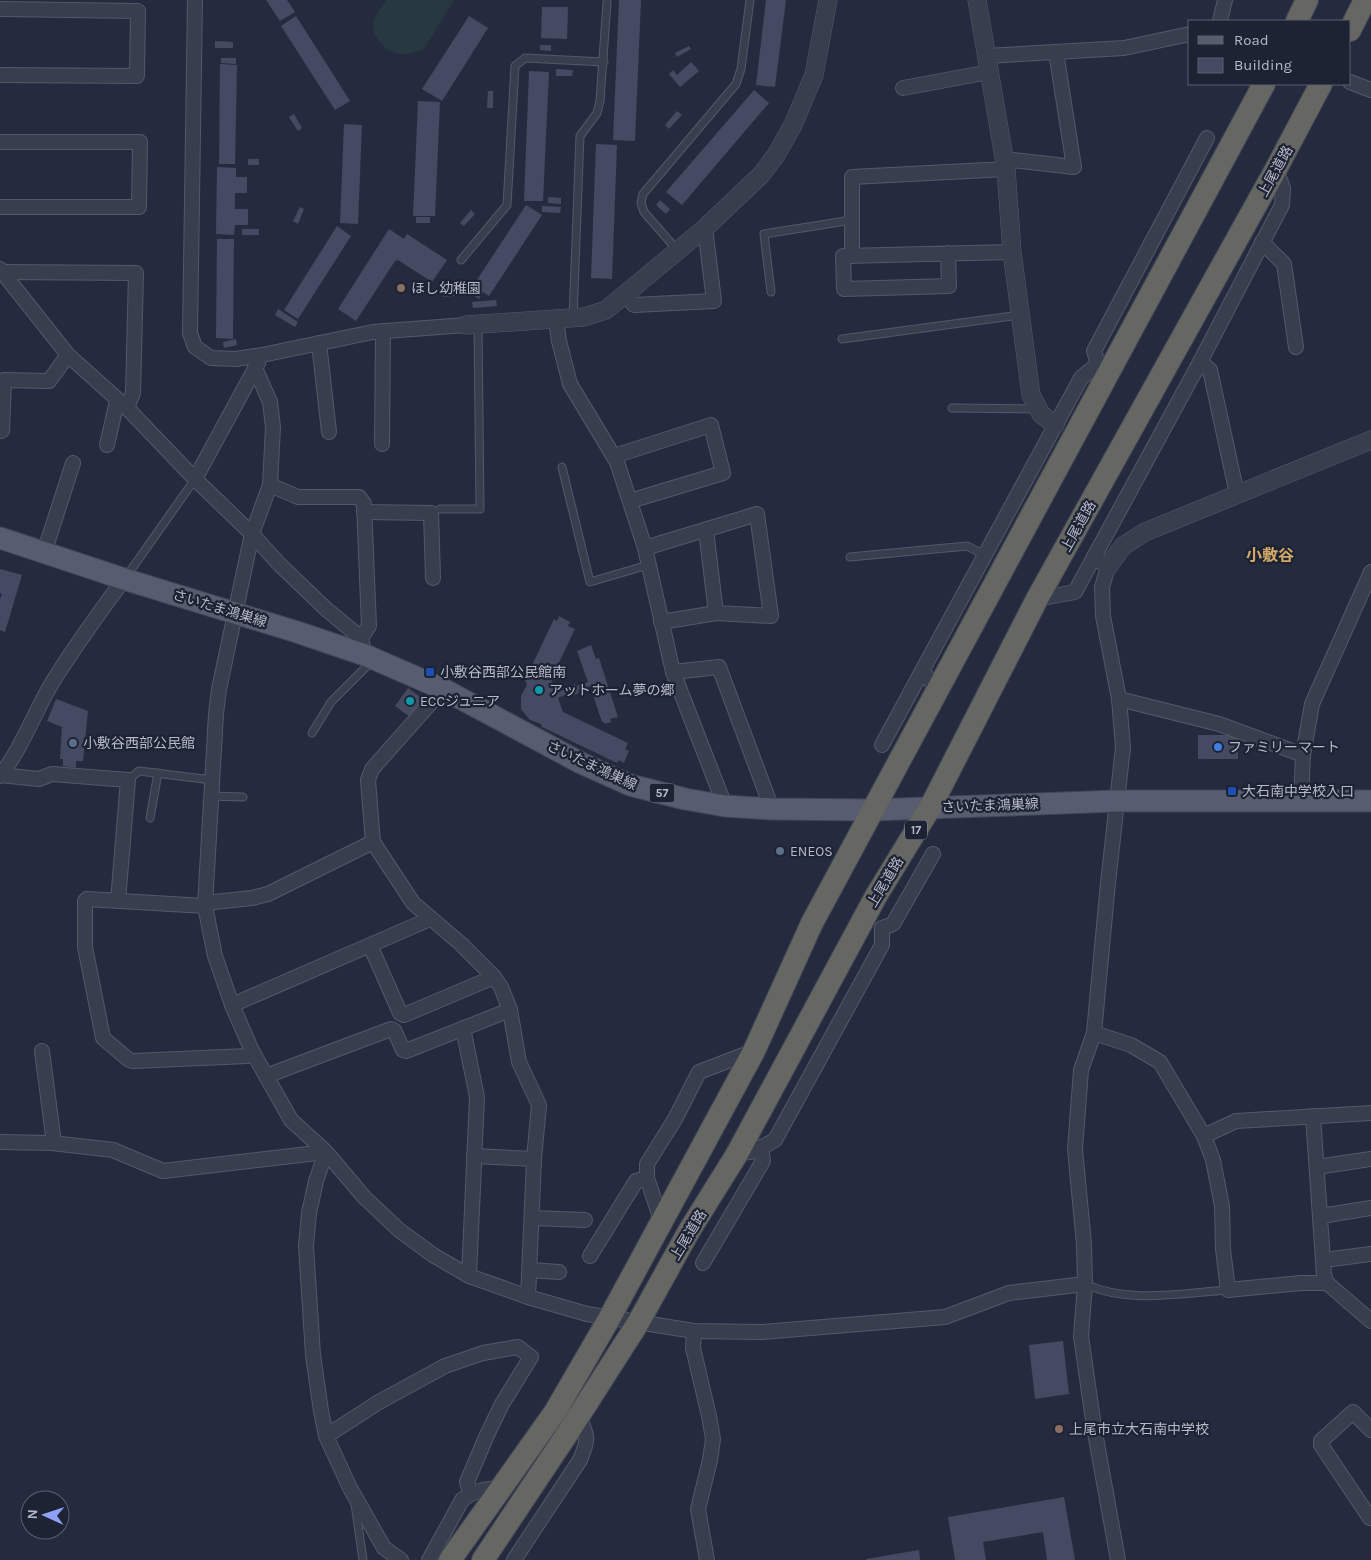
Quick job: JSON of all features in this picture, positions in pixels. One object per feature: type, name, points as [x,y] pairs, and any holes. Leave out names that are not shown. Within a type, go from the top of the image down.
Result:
[{"type":"highway","points":[[1297,20],[1307,0]]},
{"type":"highway","points":[[1351,28],[1366,0]]},
{"type":"highway","name":"上尾道路","points":[[450,1560],[555,1412],[662,1223],[754,1051],[812,923],[938,690],[1106,364],[1263,85]]},
{"type":"highway","name":"上尾道路","points":[[483,1560],[579,1416],[638,1322],[689,1231],[737,1154],[876,896],[931,806],[1037,599],[1276,169],[1320,85]]},
{"type":"main road","name":"さいたま鴻巣線","points":[[0,538],[124,579],[367,651],[581,762],[630,785],[686,800],[724,806],[772,810],[873,810],[931,806],[1116,801],[1371,801]]},
{"type":"street","points":[[195,0],[190,333],[195,347],[211,358],[236,359],[373,332],[565,320],[584,318],[606,310],[705,228],[761,175],[776,156],[793,125],[814,75],[828,0]]},
{"type":"street","points":[[977,0],[1005,164],[1012,252],[1030,395],[1041,414],[1055,425]]},
{"type":"street","points":[[1220,20],[1225,0]]},
{"type":"street","points":[[0,9],[138,12],[137,76],[0,75]]},
{"type":"street","points":[[903,88],[988,64],[1056,52],[1124,48],[1188,34]]},
{"type":"street","points":[[852,256],[852,177],[1005,164],[1074,167],[1056,52]]},
{"type":"street","points":[[1351,82],[1371,90]]},
{"type":"street","points":[[882,745],[1081,378],[1106,364],[1094,351],[1207,138]]},
{"type":"street","points":[[0,142],[140,142],[139,207],[0,207]]},
{"type":"street","points":[[1118,1560],[1094,1427],[1081,1336],[1082,1301],[1085,1284],[1084,1244],[1075,1149],[1081,1070],[1094,1033],[1116,801],[1123,747],[1119,698],[1103,616],[1101,562],[1200,362],[1282,205],[1283,188],[1276,169]]},
{"type":"street","points":[[625,294],[634,306],[714,301],[705,228]]},
{"type":"street","points":[[1262,242],[1284,264],[1296,347]]},
{"type":"street","points":[[948,253],[949,286],[844,289],[843,256],[948,253],[1012,252]]},
{"type":"street","points":[[2,270],[68,354],[252,534],[280,565],[367,651]]},
{"type":"street","points":[[2,270],[136,273],[133,393],[122,405],[107,445]]},
{"type":"street","points":[[565,320],[559,341],[570,384],[617,462],[645,548],[673,672],[724,806]]},
{"type":"street","points":[[382,444],[383,331]]},
{"type":"street","points":[[319,343],[329,432]]},
{"type":"street","points":[[2,431],[4,380],[49,381],[68,354]]},
{"type":"street","points":[[195,479],[262,355]]},
{"type":"street","points":[[1200,362],[1210,370],[1237,494]]},
{"type":"street","points":[[255,368],[270,402],[273,428],[270,485],[252,534],[219,689],[205,905],[215,956],[232,1004],[254,1054],[291,1120],[326,1152],[364,1197],[398,1230],[432,1255],[469,1276],[528,1297],[609,1319],[694,1331],[761,1332],[945,1317],[1008,1293],[1085,1284]]},
{"type":"street","points":[[614,456],[711,425],[723,473],[630,501]]},
{"type":"street","points":[[1037,599],[1075,592],[1101,562],[1144,532],[1371,440]]},
{"type":"street","points":[[44,553],[73,463]]},
{"type":"street","points":[[270,485],[298,497],[359,497],[364,504],[369,626],[367,651]]},
{"type":"street","points":[[364,512],[431,513],[433,578]]},
{"type":"street","points":[[645,548],[757,514],[771,616],[716,613],[661,622]]},
{"type":"street","points":[[706,530],[716,613]]},
{"type":"street","points":[[1301,800],[1303,754],[1312,704],[1371,572]]},
{"type":"street","points":[[1,775],[10,764],[51,684],[91,623],[124,579]]},
{"type":"street","points":[[673,672],[718,667],[772,810]]},
{"type":"street","points":[[922,671],[938,690]]},
{"type":"street","points":[[443,689],[372,769],[368,780],[373,842],[408,897],[430,919],[461,944],[494,977],[501,986],[510,1010],[519,1062],[539,1105],[534,1159],[528,1297]]},
{"type":"street","points":[[1119,698],[1219,724],[1303,754]]},
{"type":"street","points":[[1,775],[38,779],[52,774],[128,780],[118,901]]},
{"type":"street","points":[[254,1054],[247,1056],[133,1061],[129,1060],[105,1040],[85,947],[85,901],[87,899],[205,905],[252,898],[268,894],[373,842]]},
{"type":"street","points":[[882,928],[894,924],[933,854]]},
{"type":"street","points":[[737,1154],[755,1151],[774,1140],[882,945],[882,928],[876,896]]},
{"type":"street","points":[[232,1004],[430,919]]},
{"type":"street","points":[[370,945],[400,1013],[404,1015],[494,977]]},
{"type":"street","points":[[266,1076],[391,1029],[394,1030],[403,1050],[406,1051],[510,1010]]},
{"type":"street","points":[[462,1028],[477,1097],[469,1276]]},
{"type":"street","points":[[1094,1033],[1132,1045],[1160,1062],[1204,1136],[1213,1160],[1222,1206],[1223,1249],[1228,1290],[1327,1282]]},
{"type":"street","points":[[42,1051],[54,1143]]},
{"type":"street","points":[[662,1223],[647,1178],[647,1164],[675,1119],[698,1072],[754,1051]]},
{"type":"street","points":[[1204,1136],[1236,1121],[1371,1113]]},
{"type":"street","points":[[1313,1116],[1324,1275],[1327,1282],[1371,1321]]},
{"type":"street","points":[[0,1142],[54,1143],[113,1150],[163,1170],[326,1152]]},
{"type":"street","points":[[703,1263],[763,1161],[761,1148]]},
{"type":"street","points":[[326,1152],[316,1181],[309,1213],[306,1246],[316,1384],[326,1436],[353,1494],[384,1548],[401,1560]]},
{"type":"street","points":[[474,1156],[534,1159]]},
{"type":"street","points":[[1317,1167],[1371,1159]]},
{"type":"street","points":[[590,1256],[636,1181],[647,1178]]},
{"type":"street","points":[[1321,1216],[1371,1208]]},
{"type":"street","points":[[532,1218],[585,1220]]},
{"type":"street","points":[[1324,1260],[1371,1254]]},
{"type":"street","points":[[530,1270],[559,1272]]},
{"type":"street","points":[[694,1331],[693,1348],[713,1439],[698,1509],[707,1560]]},
{"type":"street","points":[[326,1436],[379,1402],[445,1366],[483,1352],[518,1348],[531,1358],[502,1404],[487,1435],[467,1482],[470,1493]]},
{"type":"street","points":[[1371,1430],[1353,1412],[1321,1441],[1321,1445],[1371,1517]]},
{"type":"street","points":[[514,1560],[580,1460],[587,1445],[586,1434],[579,1416]]},
{"type":"street","points":[[429,1560],[462,1500],[470,1493],[483,1489],[501,1488]]},
{"type":"lane","points":[[678,251],[644,212],[641,203],[644,194],[736,84],[741,69],[750,0]]},
{"type":"lane","points":[[565,320],[580,136],[597,113],[602,88],[607,2]]},
{"type":"lane","points":[[461,260],[507,205],[515,66],[525,58],[604,62]]},
{"type":"lane","points":[[770,292],[764,234],[852,220]]},
{"type":"lane","points":[[842,338],[1020,315]]},
{"type":"lane","points":[[440,509],[480,509],[472,325]]},
{"type":"lane","points":[[952,408],[1038,409]]},
{"type":"lane","points":[[562,467],[590,582],[648,565]]},
{"type":"lane","points":[[124,579],[195,479]]},
{"type":"lane","points":[[850,557],[967,546],[984,555]]},
{"type":"lane","points":[[312,733],[367,651]]},
{"type":"lane","points":[[128,780],[139,771],[212,780]]},
{"type":"lane","points":[[150,818],[158,773]]},
{"type":"lane","points":[[211,796],[242,797]]},
{"type":"lane","points":[[1085,1284],[1098,1290],[1128,1295],[1228,1290]]},
{"type":"lane","points":[[353,1494],[363,1560]]},
{"type":"shaded area","points":[[386,0],[454,0],[423,50],[403,54],[389,50],[376,37],[374,31],[375,17]]},
{"type":"building","points":[[266,0],[287,0],[295,12],[280,21]]},
{"type":"building","points":[[619,0],[641,0],[635,141],[613,140]]},
{"type":"building","points":[[766,0],[786,0],[775,87],[756,85]]},
{"type":"building","points":[[542,7],[568,7],[567,39],[541,38]]},
{"type":"building","points":[[296,16],[350,101],[335,110],[281,26]]},
{"type":"building","points":[[469,16],[488,28],[442,101],[422,89]]},
{"type":"building","points":[[215,41],[233,42],[233,48],[215,48]]},
{"type":"building","points":[[540,45],[551,45],[551,51],[540,50]]},
{"type":"building","points":[[689,46],[691,49],[677,57],[675,53]]},
{"type":"building","points":[[221,58],[236,58],[236,64],[221,63]]},
{"type":"building","points":[[691,62],[699,71],[680,87],[669,74],[673,70],[677,75]]},
{"type":"building","points":[[220,64],[237,65],[235,164],[219,164]]},
{"type":"building","points":[[556,69],[573,70],[572,76],[556,76]]},
{"type":"building","points":[[529,71],[549,72],[543,201],[524,201]]},
{"type":"building","points":[[754,90],[769,103],[682,205],[666,192]]},
{"type":"building","points":[[488,91],[493,91],[493,108],[487,108]]},
{"type":"building","points":[[418,101],[440,102],[435,216],[413,216]]},
{"type":"building","points":[[677,111],[682,115],[669,129],[665,125]]},
{"type":"building","points":[[294,114],[302,128],[298,131],[289,117]]},
{"type":"building","points":[[344,124],[362,125],[358,224],[340,223]]},
{"type":"building","points":[[596,144],[617,145],[612,279],[591,278]]},
{"type":"building","points":[[248,159],[259,159],[259,165],[248,165]]},
{"type":"building","points":[[217,167],[236,168],[236,177],[247,177],[247,193],[235,193],[235,209],[248,209],[248,225],[235,225],[234,235],[216,234]]},
{"type":"building","points":[[548,197],[561,198],[561,204],[548,203]]},
{"type":"building","points":[[660,200],[670,209],[666,214],[656,205]]},
{"type":"building","points":[[526,205],[542,215],[489,296],[483,292],[479,299],[469,292]]},
{"type":"building","points":[[542,206],[561,207],[560,213],[542,212]]},
{"type":"building","points":[[300,207],[304,209],[298,224],[293,221]]},
{"type":"building","points":[[471,210],[475,214],[464,226],[460,223]]},
{"type":"building","points":[[416,217],[430,217],[430,223],[416,223]]},
{"type":"building","points":[[337,226],[351,236],[298,319],[284,310]]},
{"type":"building","points":[[242,229],[259,229],[259,235],[242,235]]},
{"type":"building","points":[[389,229],[404,239],[407,234],[447,260],[432,282],[398,260],[395,261],[356,321],[338,309]]},
{"type":"building","points":[[217,239],[234,239],[233,339],[216,338]]},
{"type":"building","points":[[454,282],[455,296],[443,297],[442,283]]},
{"type":"building","points":[[496,300],[497,306],[473,308],[472,302]]},
{"type":"building","points":[[278,309],[298,322],[295,327],[275,315]]},
{"type":"building","points":[[236,339],[237,345],[224,348],[223,342]]},
{"type":"building","points":[[0,569],[22,575],[5,632],[0,630],[0,599],[2,594],[0,593]]},
{"type":"building","name":"アットホーム夢の郷","points":[[559,616],[570,622],[568,626],[575,629],[551,679],[557,693],[575,684],[576,686],[588,682],[577,651],[591,645],[596,659],[599,658],[618,717],[610,719],[611,722],[605,724],[602,722],[590,686],[571,696],[570,693],[558,698],[563,712],[628,743],[625,749],[629,751],[624,763],[619,760],[617,763],[542,727],[541,724],[530,720],[521,709],[521,696],[527,685],[525,680],[554,619],[557,621]]},
{"type":"building","name":"ECCジュニア","points":[[408,688],[423,699],[421,705],[410,717],[395,706]]},
{"type":"building","name":"小敷谷西部公民館","points":[[56,699],[88,711],[83,761],[76,761],[76,768],[63,766],[63,759],[60,759],[62,727],[47,721]]},
{"type":"building","name":"ファミリーマート","points":[[1198,735],[1238,735],[1238,759],[1198,759]]},
{"type":"building","points":[[1063,1341],[1069,1394],[1035,1399],[1029,1345]]},
{"type":"building","points":[[1064,1497],[1075,1560],[1047,1560],[1043,1532],[983,1542],[986,1560],[955,1560],[948,1517]]},
{"type":"building","points":[[919,1550],[920,1560],[866,1560],[866,1559]]},
{"type":"place","name":"ほし幼稚園","points":[[401,288]]},
{"type":"place","name":"小敷谷西部公民館南","points":[[430,672]]},
{"type":"place","name":"アットホーム夢の郷","points":[[539,690]]},
{"type":"place","name":"ECCジュニア","points":[[410,701]]},
{"type":"place","name":"小敷谷西部公民館","points":[[73,743]]},
{"type":"place","name":"ファミリーマート","points":[[1218,747]]},
{"type":"place","name":"大石南中学校入口","points":[[1232,791]]},
{"type":"place","name":"ENEOS","points":[[780,851]]},
{"type":"place","name":"上尾市立大石南中学校","points":[[1059,1429]]},
{"type":"district","name":"小敷谷","points":[[1270,555]]}]
